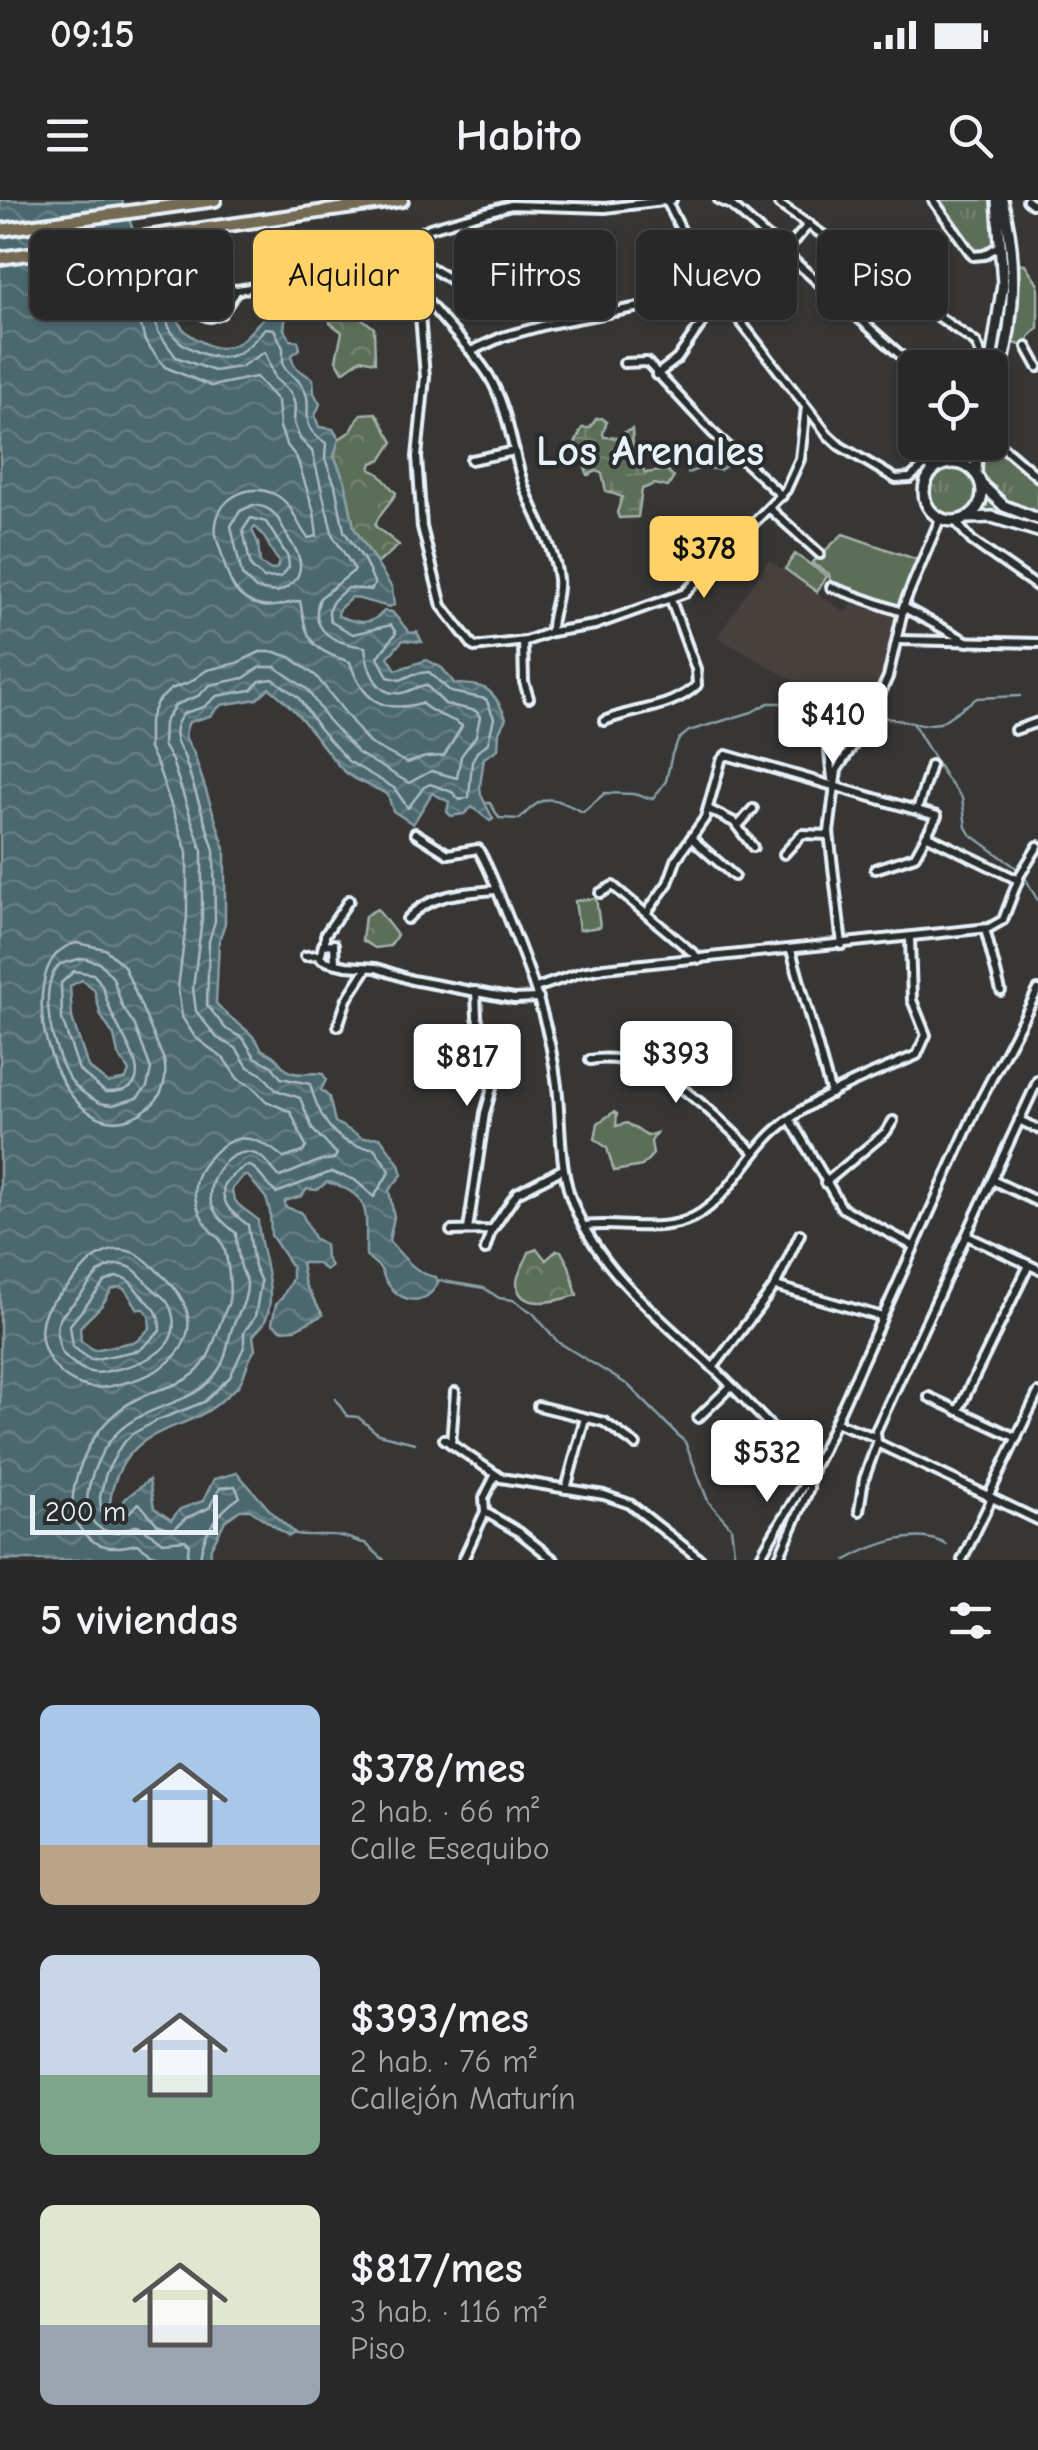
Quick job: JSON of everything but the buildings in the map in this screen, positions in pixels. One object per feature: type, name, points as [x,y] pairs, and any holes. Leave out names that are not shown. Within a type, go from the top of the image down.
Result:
[{"type":"main road","points":[[0,230],[215,200]]},
{"type":"main road","points":[[0,258],[402,200]]},
{"type":"street","points":[[422,230],[511,205],[605,208],[670,200],[682,230]]},
{"type":"street","points":[[932,200],[973,256],[990,253],[1002,244]]},
{"type":"street","points":[[994,350],[1001,314],[1000,200]]},
{"type":"street","points":[[1000,200],[1012,264],[1006,350]]},
{"type":"street","points":[[721,201],[757,230]]},
{"type":"street","points":[[779,204],[976,343],[980,350]]},
{"type":"street","points":[[797,237],[808,224]]},
{"type":"street","points":[[797,263],[898,353]]},
{"type":"street","points":[[434,270],[453,281]]},
{"type":"street","points":[[236,290],[217,317],[203,316],[196,307],[194,299],[199,292],[253,287]]},
{"type":"street","points":[[434,308],[471,351],[499,395],[514,451],[556,570],[558,592],[551,632]]},
{"type":"street","points":[[471,351],[548,324],[636,308]]},
{"type":"street","points":[[420,320],[425,377],[417,457],[422,527],[444,610],[466,640],[478,648],[594,625],[671,600],[701,579],[782,496],[799,464],[806,407]]},
{"type":"street","points":[[656,376],[677,359],[704,320]]},
{"type":"street","points":[[738,320],[836,444],[884,474],[904,480],[925,465],[937,468],[960,464],[998,502],[1038,518]]},
{"type":"street","points":[[1027,346],[1038,367]]},
{"type":"street","points":[[624,363],[647,362],[656,376],[782,496]]},
{"type":"street","points":[[471,460],[514,451]]},
{"type":"street","points":[[1008,451],[1038,477]]},
{"type":"street","points":[[948,460],[925,482],[924,498],[940,519],[992,516],[1038,532]]},
{"type":"street","points":[[961,520],[980,502],[977,460]]},
{"type":"street","points":[[770,509],[820,554]]},
{"type":"street","points":[[842,944],[829,835],[839,763],[870,718],[888,678],[903,610],[940,519]]},
{"type":"street","points":[[961,520],[972,541],[1038,587]]},
{"type":"street","points":[[831,587],[903,610],[970,643]]},
{"type":"street","points":[[604,722],[629,711],[672,702],[696,685],[696,669],[671,600]]},
{"type":"street","points":[[898,640],[1038,643]]},
{"type":"street","points":[[523,642],[524,682],[529,698]]},
{"type":"street","points":[[1016,730],[1038,722]]},
{"type":"street","points":[[834,786],[830,751],[838,729]]},
{"type":"street","points":[[646,912],[671,879],[677,858],[708,808],[721,760],[726,755],[936,816],[911,860],[875,869]]},
{"type":"street","points":[[918,810],[931,765]]},
{"type":"street","points":[[708,808],[738,826],[753,847]]},
{"type":"street","points":[[738,826],[753,809]]},
{"type":"street","points":[[415,832],[448,854],[473,849],[480,852],[539,998],[557,1086],[563,1169],[570,1198],[611,1268],[640,1302],[732,1386],[812,1470]]},
{"type":"street","points":[[784,854],[802,834],[829,835]]},
{"type":"street","points":[[928,836],[1019,877]]},
{"type":"street","points":[[691,838],[734,876]]},
{"type":"street","points":[[536,988],[590,970],[986,929],[1003,920],[1025,864],[1038,846]]},
{"type":"street","points":[[600,894],[613,886],[701,960]]},
{"type":"street","points":[[407,919],[425,904],[445,896],[497,890]]},
{"type":"street","points":[[325,943],[325,935],[349,900]]},
{"type":"street","points":[[986,929],[1001,992]]},
{"type":"street","points":[[585,1226],[664,1225],[692,1218],[790,1119],[831,1094],[917,1055],[923,1047],[925,1030],[912,1000],[910,938]]},
{"type":"street","points":[[320,957],[320,947],[332,943],[335,964]]},
{"type":"street","points":[[791,950],[831,1094]]},
{"type":"street","points":[[305,956],[522,1000],[539,998]]},
{"type":"street","points":[[338,1026],[347,999],[368,967]]},
{"type":"street","points":[[758,1560],[776,1525],[808,1480],[978,1104],[1038,990]]},
{"type":"street","points":[[471,1230],[485,1113],[494,1082],[476,1014],[476,991]]},
{"type":"street","points":[[590,1060],[622,1062],[666,1078],[684,1089],[754,1152]]},
{"type":"street","points":[[859,1510],[876,1440],[1038,1080]]},
{"type":"street","points":[[790,1119],[825,1183],[846,1211],[913,1246]]},
{"type":"street","points":[[825,1183],[886,1132],[894,1120]]},
{"type":"street","points":[[1020,1120],[1038,1128]]},
{"type":"street","points":[[485,1250],[492,1230],[517,1193],[563,1169]]},
{"type":"street","points":[[992,1180],[1038,1202]]},
{"type":"street","points":[[471,1230],[486,1226],[503,1214]]},
{"type":"street","points":[[450,1230],[492,1230]]},
{"type":"street","points":[[713,1368],[775,1286],[800,1234]]},
{"type":"street","points":[[966,1236],[1038,1269]]},
{"type":"street","points":[[958,1410],[1029,1265]]},
{"type":"street","points":[[775,1286],[882,1317]]},
{"type":"street","points":[[698,1418],[732,1386]]},
{"type":"street","points":[[456,1392],[448,1442],[496,1476],[630,1504],[696,1559]]},
{"type":"street","points":[[962,1560],[1038,1393]]},
{"type":"street","points":[[929,1397],[1016,1438]]},
{"type":"street","points":[[538,1406],[614,1426],[636,1445]]},
{"type":"street","points":[[566,1489],[585,1418]]},
{"type":"street","points":[[835,1422],[1038,1520]]},
{"type":"street","points":[[464,1560],[486,1512],[484,1498],[496,1476]]},
{"type":"street","points":[[778,1560],[809,1489],[808,1480]]},
{"type":"street","points":[[486,1512],[554,1560]]},
{"type":"shaded area","points":[[769,560],[846,613],[856,599],[900,621],[893,658],[880,688],[868,703],[856,709],[804,687],[717,637]]},
{"type":"green space","points":[[933,200],[997,200],[1002,244],[976,257]]},
{"type":"green space","points":[[1002,200],[1011,263],[1025,264],[1038,284],[1038,328],[1029,337],[1027,347],[1007,341],[1005,350],[994,350]]},
{"type":"green space","points":[[364,320],[374,328],[375,362],[361,359],[343,372],[336,360],[342,332],[330,323]]},
{"type":"green space","points":[[376,413],[393,442],[370,469],[396,493],[375,526],[399,545],[377,564],[354,528],[345,482],[334,456],[339,439],[351,431],[361,414]]},
{"type":"green space","points":[[596,419],[607,422],[604,437],[622,438],[632,429],[633,446],[645,473],[667,470],[674,477],[668,487],[655,484],[642,489],[638,517],[619,518],[622,497],[606,491],[602,474],[597,471],[588,475],[575,444],[582,428],[590,428]]},
{"type":"green space","points":[[1008,451],[1038,477],[1038,519],[1004,506],[981,487],[975,510],[959,521],[939,517],[924,498],[928,478],[941,467],[958,465],[976,474],[976,460],[1008,460]]},
{"type":"green space","points":[[981,486],[1038,519],[1038,531],[1010,521],[966,518]]},
{"type":"green space","points":[[843,534],[921,561],[902,612],[831,587],[829,574],[812,563]]},
{"type":"green space","points":[[795,554],[827,576],[817,592],[785,569]]},
{"type":"green space","points":[[596,898],[600,927],[579,930],[575,901]]},
{"type":"green space","points":[[377,909],[397,935],[390,946],[375,948],[362,940],[365,916]]},
{"type":"green space","points":[[614,1112],[616,1126],[627,1123],[647,1136],[656,1133],[651,1142],[653,1154],[642,1166],[614,1171],[607,1148],[595,1139],[598,1123]]},
{"type":"green space","points":[[537,1249],[546,1260],[561,1251],[577,1295],[541,1302],[524,1298],[519,1292],[518,1278],[529,1252]]},
{"type":"water","points":[[0,200],[122,200],[133,230],[30,230],[30,320],[178,320],[189,334],[221,348],[243,340],[262,320],[285,320],[284,329],[290,340],[298,341],[300,349],[292,355],[294,363],[313,379],[320,404],[315,416],[319,427],[333,429],[339,439],[334,456],[345,482],[354,528],[392,588],[394,605],[352,597],[339,609],[338,616],[362,622],[373,620],[384,611],[392,612],[410,633],[417,632],[422,642],[403,640],[388,657],[396,670],[427,660],[442,668],[455,684],[488,690],[506,718],[499,732],[498,749],[484,758],[480,786],[493,819],[490,821],[472,807],[464,814],[451,816],[447,812],[449,802],[432,793],[413,824],[393,811],[388,795],[344,771],[298,715],[269,688],[257,699],[221,705],[210,716],[189,722],[186,730],[225,849],[225,923],[219,941],[216,1003],[288,1071],[323,1074],[326,1080],[321,1090],[329,1097],[335,1122],[363,1138],[380,1137],[402,1175],[389,1190],[394,1217],[389,1241],[410,1264],[436,1277],[438,1283],[426,1296],[413,1300],[392,1289],[381,1269],[366,1255],[366,1218],[360,1200],[327,1182],[317,1190],[307,1189],[302,1196],[285,1201],[285,1207],[301,1212],[314,1238],[325,1245],[331,1266],[326,1270],[316,1263],[301,1263],[305,1285],[323,1315],[295,1329],[281,1330],[272,1323],[276,1304],[292,1279],[292,1267],[271,1235],[266,1198],[248,1176],[243,1176],[232,1189],[238,1204],[258,1220],[269,1286],[268,1311],[253,1336],[255,1350],[241,1382],[221,1401],[194,1418],[153,1435],[130,1454],[116,1478],[110,1507],[118,1510],[126,1498],[149,1480],[154,1508],[171,1520],[180,1509],[203,1501],[214,1479],[237,1473],[295,1533],[289,1536],[250,1510],[240,1510],[225,1521],[209,1560],[0,1560]],"holes":[[[255,527],[279,561],[277,568],[271,570],[260,563],[252,530]],[[82,980],[94,989],[101,1016],[129,1071],[126,1079],[108,1083],[88,1067],[72,1018],[70,986]],[[120,1287],[138,1309],[144,1309],[150,1328],[137,1341],[94,1350],[81,1341],[80,1327],[112,1289]]]},
{"type":"pier","points":[[129,204],[135,220],[30,230],[30,234],[0,238],[0,222]]},
{"type":"pier","points":[[30,245],[30,262],[0,266],[0,249]]},
{"type":"waterway","points":[[688,473],[703,467],[720,470],[736,459]]},
{"type":"waterway","points":[[486,803],[490,803],[499,818],[520,819],[543,800],[557,800],[583,812],[605,793],[653,799],[666,781],[679,739],[689,731],[752,712],[768,703],[814,703],[841,717],[863,713],[922,725],[940,723],[977,698],[1020,696]]},
{"type":"waterway","points":[[914,725],[962,798],[970,834],[1022,872],[1038,901]]},
{"type":"waterway","points":[[437,1280],[484,1288],[499,1298],[513,1300],[533,1313],[558,1342],[628,1385],[685,1442],[708,1501],[731,1527],[735,1560]]},
{"type":"waterway","points":[[335,1399],[347,1416],[358,1417],[378,1434],[415,1443]]},
{"type":"waterway","points":[[296,1534],[347,1537],[365,1543],[384,1560]]},
{"type":"waterway","points":[[846,1560],[882,1544],[909,1538],[947,1545]]},
{"type":"district","name":"Los Arenales","points":[[650,451]]}]
